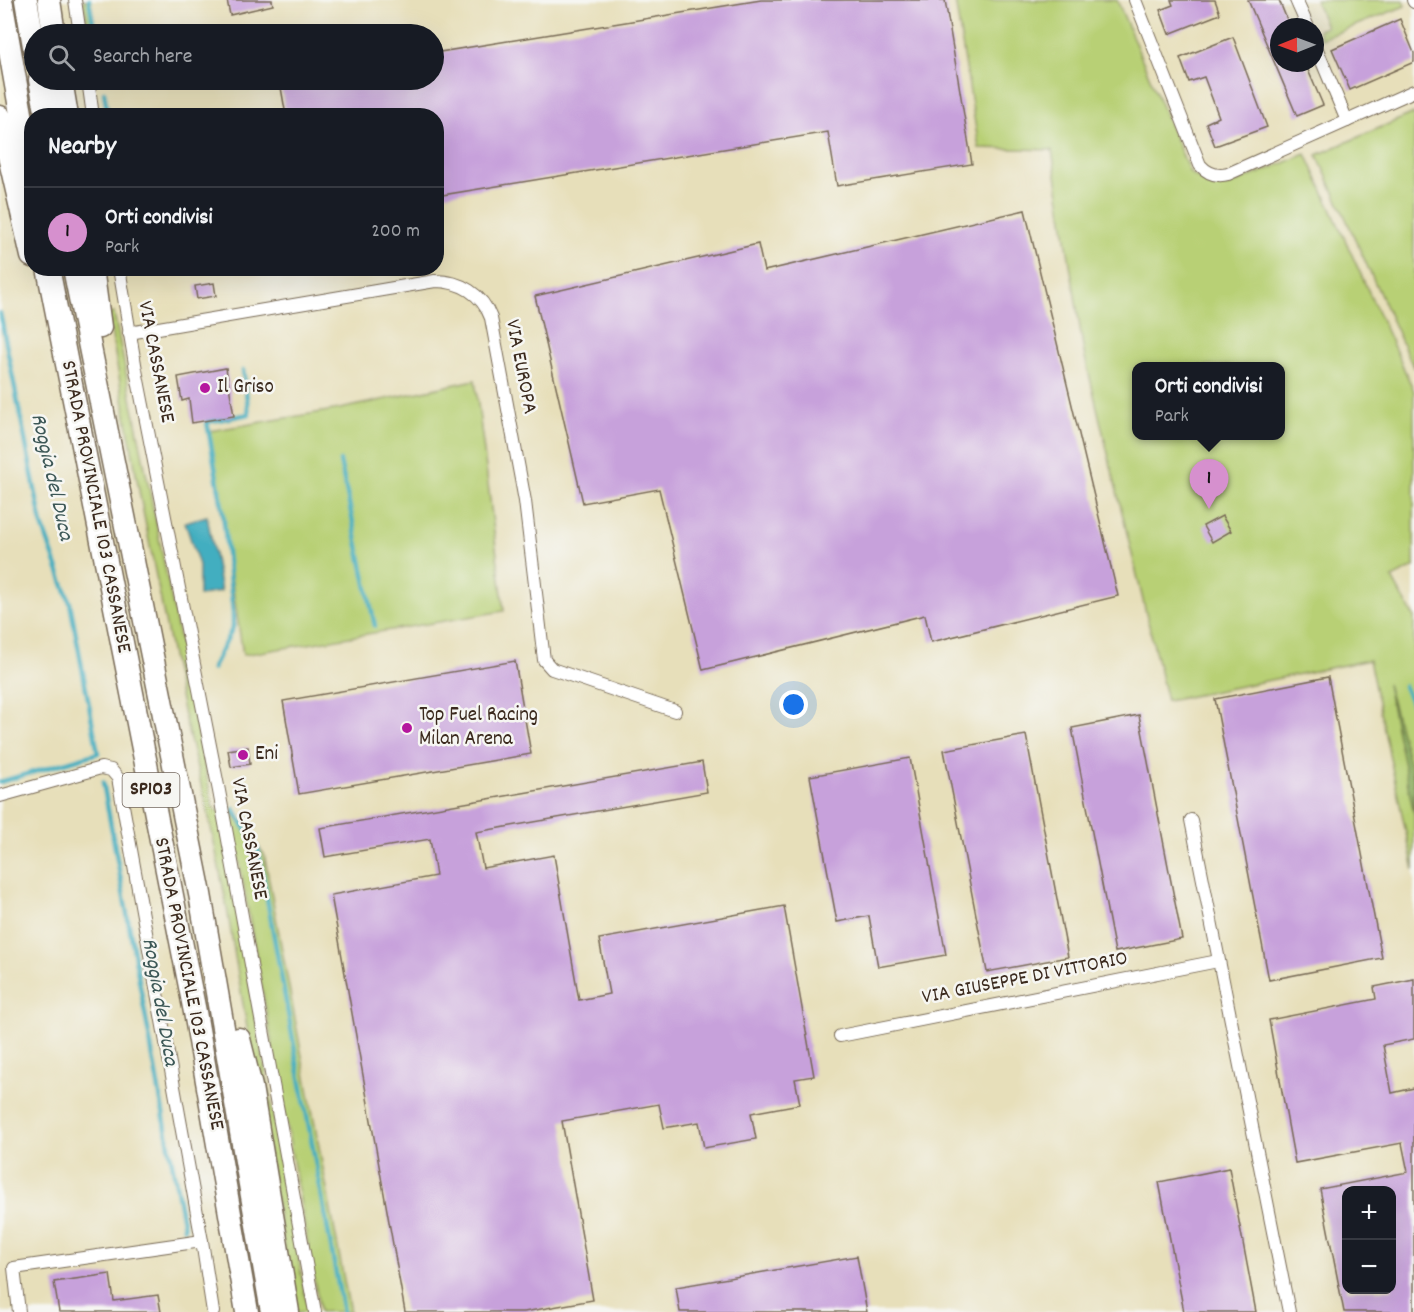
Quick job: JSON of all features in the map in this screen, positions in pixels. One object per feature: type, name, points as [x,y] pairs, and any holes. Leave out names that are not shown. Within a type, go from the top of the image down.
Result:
[{"type":"highway","points":[[1,0],[24,131]]},
{"type":"highway","points":[[26,0],[30,24]]},
{"type":"highway","points":[[49,0],[53,24]]},
{"type":"highway","points":[[42,90],[45,108]]},
{"type":"highway","points":[[63,90],[66,108]]},
{"type":"highway","points":[[0,117],[24,221]]},
{"type":"highway","name":"SP103","points":[[36,276],[101,602],[140,729]]},
{"type":"highway","name":"STRADA PROVINCIALE 103 CASSANESE","points":[[50,276],[195,1012],[246,1306]]},
{"type":"highway","name":"STRADA PROVINCIALE 103 CASSANESE","points":[[76,276],[200,894],[272,1312]]},
{"type":"highway","name":"SP103","points":[[93,276],[135,575]]},
{"type":"highway","name":"SP103","points":[[200,894],[251,1087],[288,1312]]},
{"type":"street","points":[[75,0],[79,24]]},
{"type":"street","points":[[1136,0],[1200,165],[1214,174],[1225,174],[1414,91]]},
{"type":"street","points":[[1296,0],[1304,18]]},
{"type":"street","points":[[1324,66],[1347,121]]},
{"type":"street","points":[[89,90],[92,108]]},
{"type":"street","name":"VIA CASSANESE","points":[[119,276],[219,791],[315,1312]]},
{"type":"street","name":"VIA EUROPA","points":[[129,333],[435,281],[452,282],[469,290],[481,300],[491,318],[525,501],[542,652],[546,664],[552,669],[675,711]]},
{"type":"street","points":[[0,796],[101,768],[111,770],[118,778],[213,1312]]},
{"type":"street","points":[[1191,820],[1289,1312]]},
{"type":"street","name":"VIA GIUSEPPE DI VITTORIO","points":[[840,1036],[1218,961]]},
{"type":"street","points":[[19,1312],[14,1268],[202,1241]]},
{"type":"green space","points":[[83,0],[90,0],[94,24],[87,24]]},
{"type":"green space","points":[[955,0],[1117,0],[1190,173],[1209,185],[1227,186],[1306,154],[1414,391],[1414,567],[1392,578],[1414,617],[1414,870],[1369,660],[1167,701],[1084,353],[1052,150],[979,148]]},
{"type":"green space","points":[[1315,0],[1403,0],[1405,6],[1324,38],[1324,28],[1326,27]]},
{"type":"green space","points":[[1414,113],[1414,369],[1317,155]]},
{"type":"green space","points":[[114,313],[213,807],[220,813],[308,1312],[295,1312],[225,897],[208,813],[183,711],[140,496],[108,314]]},
{"type":"green space","points":[[475,380],[504,611],[243,655],[209,431],[340,409]]},
{"type":"green space","points":[[1387,684],[1414,780],[1414,814]]},
{"type":"green space","points":[[230,810],[264,854],[350,1312],[320,1312]]},
{"type":"water","points":[[207,516],[221,591],[199,596],[199,565],[185,522]]},
{"type":"building","points":[[227,0],[272,0],[273,5],[230,15]]},
{"type":"building","points":[[761,0],[945,0],[972,164],[837,186],[828,132],[444,195],[444,108],[285,108],[281,90],[444,90],[444,51]]},
{"type":"building","points":[[1171,0],[1215,0],[1220,14],[1169,34],[1160,10],[1173,5]]},
{"type":"building","points":[[1248,0],[1279,0],[1286,18],[1270,18],[1270,52]]},
{"type":"building","points":[[1400,19],[1414,53],[1414,62],[1350,90],[1332,49]]},
{"type":"building","points":[[1233,37],[1267,127],[1215,146],[1206,123],[1219,117],[1204,77],[1189,82],[1180,58]]},
{"type":"building","points":[[1278,72],[1309,72],[1323,105],[1297,116]]},
{"type":"building","points":[[1025,210],[1118,596],[931,642],[925,615],[703,670],[659,489],[583,503],[535,296],[758,244],[764,271]]},
{"type":"building","points":[[214,283],[216,296],[197,299],[195,286]]},
{"type":"building","name":"Il Griso","points":[[226,368],[234,416],[192,423],[189,399],[182,401],[178,377]]},
{"type":"building","points":[[1222,516],[1231,531],[1212,542],[1203,526]]},
{"type":"building","name":"Top Fuel Racing Milan Arena","points":[[515,661],[531,754],[299,794],[283,701]]},
{"type":"building","points":[[1328,677],[1382,958],[1269,980],[1215,699]]},
{"type":"building","points":[[1139,715],[1182,939],[1115,952],[1072,728]]},
{"type":"building","points":[[1026,735],[1068,957],[987,972],[944,750]]},
{"type":"building","points":[[248,747],[250,764],[231,767],[228,750]]},
{"type":"building","points":[[910,758],[946,955],[878,967],[869,916],[837,922],[810,776]]},
{"type":"building","points":[[702,762],[707,792],[476,832],[483,868],[554,855],[579,1000],[609,994],[599,939],[784,906],[814,1076],[795,1079],[800,1104],[751,1113],[756,1139],[704,1148],[699,1122],[664,1128],[659,1104],[562,1121],[593,1300],[524,1312],[405,1312],[331,895],[436,876],[430,839],[325,857],[320,828]]},
{"type":"building","points":[[1414,979],[1414,1039],[1383,1045],[1392,1093],[1414,1088],[1414,1312],[1344,1312],[1320,1189],[1408,1172],[1402,1143],[1295,1163],[1269,1020],[1376,999],[1374,987]]},
{"type":"building","points":[[1229,1168],[1256,1312],[1184,1312],[1159,1182]]},
{"type":"building","points":[[857,1256],[867,1312],[680,1312],[676,1287]]},
{"type":"building","points":[[110,1274],[114,1301],[158,1295],[161,1312],[59,1312],[54,1282]]},
{"type":"waterway","points":[[89,0],[93,23]]},
{"type":"waterway","points":[[104,92],[107,108]]},
{"type":"waterway","name":"Roggia del Duca","points":[[0,313],[42,525],[70,603],[98,753],[0,782]]},
{"type":"waterway","points":[[212,669],[233,627],[233,613],[223,512],[207,422],[249,414],[243,370]]},
{"type":"waterway","points":[[340,461],[375,626]]},
{"type":"waterway","points":[[1404,686],[1414,709]]},
{"type":"waterway","name":"Roggia del Duca","points":[[103,782],[184,1228]]},
{"type":"waterway","points":[[234,809],[258,850],[343,1312]]},
{"type":"place","name":"Il Griso","points":[[205,388]]},
{"type":"place","name":"Orti condivisi","points":[[1209,509]]},
{"type":"place","name":"Top Fuel Racing Milan Arena","points":[[407,728]]},
{"type":"place","name":"Eni","points":[[243,755]]}]
